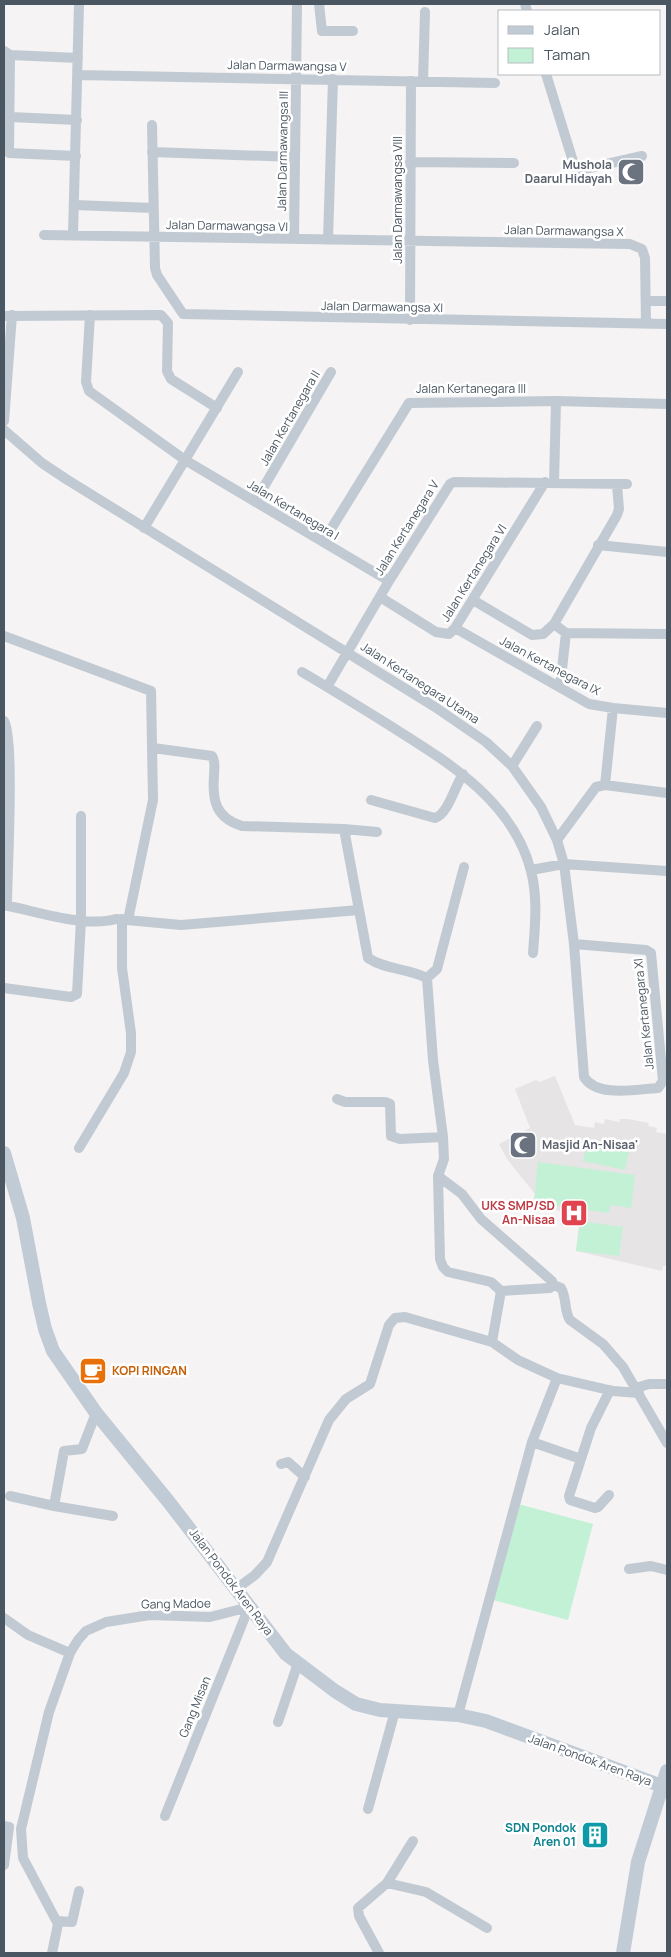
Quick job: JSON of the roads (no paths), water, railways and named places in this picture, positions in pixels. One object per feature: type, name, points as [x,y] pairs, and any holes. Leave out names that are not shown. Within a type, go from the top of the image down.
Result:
[{"type":"main road","name":"Jalan Pondok Aren Raya","points":[[4,1153],[23,1218],[45,1329],[53,1351],[96,1413],[168,1501],[286,1654],[335,1692],[356,1704],[395,1711],[458,1715],[486,1721],[662,1786]]},
{"type":"main road","points":[[622,1953],[638,1862],[667,1770]]},
{"type":"street","points":[[73,235],[79,4]]},
{"type":"street","name":"Jalan Darmawangsa III","points":[[294,239],[297,4]]},
{"type":"street","points":[[319,4],[322,31],[354,31]]},
{"type":"street","points":[[423,81],[425,12]]},
{"type":"street","points":[[76,156],[6,155],[8,113],[7,53],[78,58]]},
{"type":"street","name":"Jalan Darmawangsa V","points":[[78,75],[495,83]]},
{"type":"street","points":[[546,75],[576,171],[642,156]]},
{"type":"street","points":[[328,240],[333,79]]},
{"type":"street","name":"Jalan Darmawangsa VIII","points":[[410,80],[410,320]]},
{"type":"street","points":[[8,113],[77,120]]},
{"type":"street","points":[[152,124],[154,237]]},
{"type":"street","points":[[152,152],[295,157]]},
{"type":"street","points":[[410,162],[514,164]]},
{"type":"street","name":"Jalan Darmawangsa VI","points":[[74,205],[153,208]]},
{"type":"street","name":"Jalan Darmawangsa VI","points":[[44,235],[410,241]]},
{"type":"street","name":"Jalan Darmawangsa XI","points":[[154,237],[158,275],[183,314],[667,324]]},
{"type":"street","name":"Jalan Darmawangsa X","points":[[410,241],[637,246],[642,249],[645,258],[646,301]]},
{"type":"street","points":[[646,324],[646,301],[667,302]]},
{"type":"street","points":[[4,421],[8,315],[161,315],[168,323],[167,371],[171,380],[217,408]]},
{"type":"street","name":"Jalan Kertanegara I","points":[[90,315],[86,382],[89,391],[185,460],[389,581]]},
{"type":"street","points":[[144,528],[238,372]]},
{"type":"street","name":"Jalan Kertanegara II","points":[[255,502],[331,372]]},
{"type":"street","points":[[549,483],[556,401]]},
{"type":"street","name":"Jalan Kertanegara III","points":[[323,542],[409,402],[556,401],[667,404]]},
{"type":"street","name":"Jalan Kertanegara Utama","points":[[4,430],[42,463],[144,528],[348,652],[486,742],[512,766],[541,808],[557,840],[564,864],[574,944]]},
{"type":"street","name":"Jalan Kertanegara V","points":[[327,687],[389,581],[450,484],[454,482],[622,484],[617,515],[598,545]]},
{"type":"street","name":"Jalan Kertanegara VI","points":[[380,597],[436,632],[449,634],[455,628],[549,483]]},
{"type":"street","points":[[472,600],[535,636],[543,634],[554,624],[598,545],[667,552]]},
{"type":"street","points":[[554,624],[566,632],[667,634]]},
{"type":"street","name":"Jalan Kertanegara IX","points":[[455,628],[589,704],[667,713]]},
{"type":"street","points":[[560,687],[566,632]]},
{"type":"street","points":[[4,636],[150,689],[152,694],[153,800],[126,920],[122,968],[132,1033],[131,1052],[124,1073],[79,1148]]},
{"type":"street","points":[[302,672],[453,765],[479,788],[502,815],[520,843],[531,870],[536,906],[533,953]]},
{"type":"street","points":[[605,785],[613,708]]},
{"type":"street","points":[[4,721],[7,726],[9,756],[5,905],[81,920],[126,920],[181,925],[359,910]]},
{"type":"street","points":[[512,766],[537,726]]},
{"type":"street","points":[[153,748],[212,756],[216,802],[220,814],[231,822],[242,826],[344,829],[377,832]]},
{"type":"street","points":[[371,800],[435,818],[445,812],[453,790],[463,774]]},
{"type":"street","points":[[557,840],[596,787],[605,785],[667,793]]},
{"type":"street","points":[[4,988],[71,997],[77,994],[81,920],[81,816]]},
{"type":"street","points":[[344,829],[368,958],[390,969],[414,972],[427,978]]},
{"type":"street","points":[[531,870],[564,864],[667,871]]},
{"type":"street","points":[[427,978],[437,969],[464,867]]},
{"type":"street","name":"Jalan Kertanegara XI","points":[[574,944],[646,950],[651,953],[663,1081],[660,1086],[611,1090],[599,1088],[586,1080],[574,944]]},
{"type":"street","points":[[427,978],[433,1060],[443,1137],[444,1159],[438,1176],[440,1259],[442,1267],[448,1272],[492,1282],[501,1291],[550,1288],[553,1285]]},
{"type":"street","points":[[337,1099],[345,1102],[385,1102],[390,1104],[391,1136],[400,1139],[443,1137]]},
{"type":"street","points":[[438,1176],[462,1194],[482,1219],[552,1281],[553,1285],[562,1288],[565,1296],[567,1317],[603,1344],[623,1367],[667,1443]]},
{"type":"street","points":[[492,1342],[501,1291]]},
{"type":"street","points":[[236,1589],[255,1576],[267,1562],[336,1409],[346,1399],[370,1384],[389,1325],[395,1318],[405,1317],[492,1342],[524,1363],[556,1378],[610,1390],[638,1391],[649,1384],[667,1384]]},
{"type":"street","points":[[458,1715],[532,1442],[556,1378]]},
{"type":"street","points":[[609,1495],[595,1508],[570,1500],[569,1496],[580,1459],[600,1407],[610,1390]]},
{"type":"street","points":[[54,1506],[64,1451],[67,1449],[82,1449],[96,1413]]},
{"type":"street","points":[[532,1442],[580,1459]]},
{"type":"street","points":[[281,1464],[289,1462],[306,1477]]},
{"type":"street","points":[[10,1496],[113,1516]]},
{"type":"street","points":[[629,1569],[651,1566],[667,1570]]},
{"type":"street","name":"Gang Madoe","points":[[57,1921],[24,1858],[21,1829],[49,1712],[70,1653],[86,1631],[106,1622],[150,1615],[210,1617],[249,1606]]},
{"type":"street","name":"Gang Misan","points":[[165,1816],[249,1606]]},
{"type":"street","points":[[4,1618],[28,1636],[70,1653]]},
{"type":"street","points":[[278,1722],[298,1663]]},
{"type":"street","points":[[368,1809],[395,1711]]},
{"type":"street","points":[[4,1865],[6,1826]]},
{"type":"street","points":[[379,1953],[359,1916],[358,1908],[387,1883],[413,1841]]},
{"type":"street","points":[[387,1883],[426,1892],[486,1928]]},
{"type":"street","points":[[52,1953],[57,1935],[57,1921],[72,1922],[79,1891]]},
{"type":"place","name":"Mushola Daarul Hidayah","points":[[631,172]]},
{"type":"place","name":"Masjid An-Nisaa'","points":[[523,1145]]},
{"type":"place","name":"UKS SMP/SD An-Nisaa","points":[[574,1213]]},
{"type":"place","name":"KOPI RINGAN","points":[[93,1371]]},
{"type":"place","name":"SDN Pondok Aren 01","points":[[595,1835]]}]
